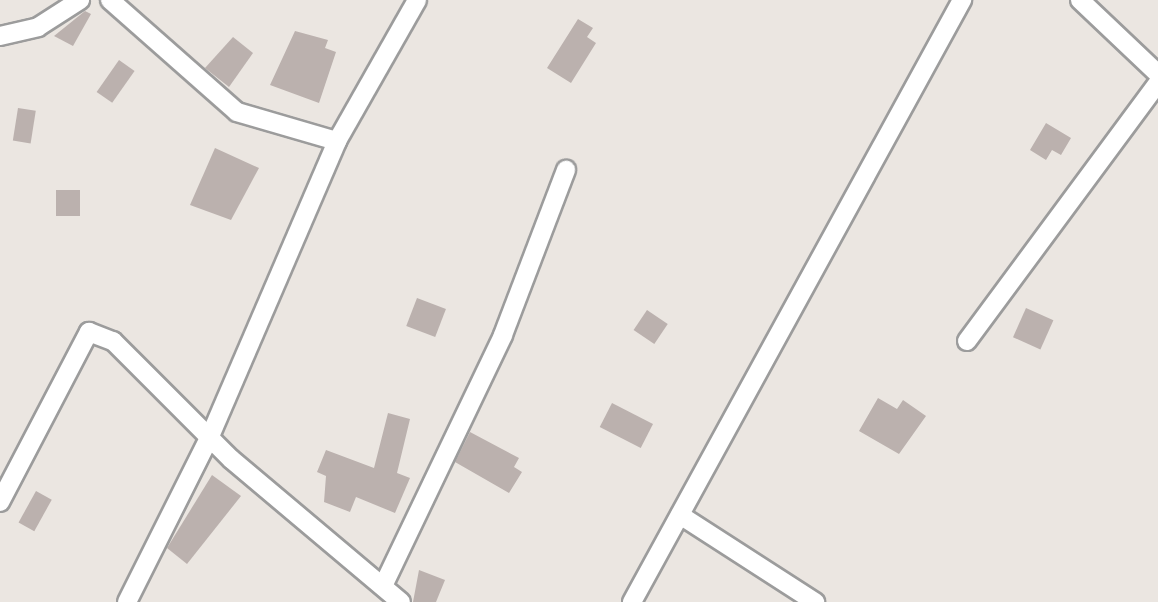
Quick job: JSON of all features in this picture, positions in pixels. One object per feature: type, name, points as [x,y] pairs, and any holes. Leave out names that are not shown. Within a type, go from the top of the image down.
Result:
[{"type":"street","points":[[0,36],[38,27],[80,0]]},
{"type":"street","points":[[110,0],[237,112],[337,141]]},
{"type":"street","points":[[127,602],[211,434],[337,141],[417,0]]},
{"type":"street","points":[[632,602],[962,0]]},
{"type":"street","points":[[1080,0],[1158,74]]},
{"type":"street","points":[[967,341],[1158,83]]},
{"type":"street","points":[[383,586],[503,335],[566,170]]},
{"type":"street","points":[[0,502],[89,332],[113,341],[211,434],[401,602]]},
{"type":"street","points":[[680,515],[815,602]]},
{"type":"building","points":[[85,11],[91,14],[73,46],[54,36]]},
{"type":"building","points":[[578,19],[593,28],[587,37],[596,43],[571,83],[547,68]]},
{"type":"building","points":[[295,31],[328,40],[325,48],[336,52],[319,103],[270,85]]},
{"type":"building","points":[[233,37],[253,53],[229,87],[205,68]]},
{"type":"building","points":[[119,60],[135,71],[112,103],[97,92]]},
{"type":"building","points":[[18,108],[36,111],[31,143],[13,141]]},
{"type":"building","points":[[1046,123],[1071,138],[1061,155],[1052,150],[1046,160],[1030,150]]},
{"type":"building","points":[[215,148],[259,168],[231,220],[190,205]]},
{"type":"building","points":[[56,190],[80,190],[80,216],[56,216]]},
{"type":"building","points":[[417,298],[446,309],[435,337],[406,326]]},
{"type":"building","points":[[1026,308],[1053,320],[1040,349],[1013,337]]},
{"type":"building","points":[[647,310],[668,324],[654,344],[634,330]]},
{"type":"building","points":[[878,398],[897,409],[903,400],[926,416],[899,454],[859,431]]},
{"type":"building","points":[[612,403],[653,424],[641,448],[600,427]]},
{"type":"building","points":[[388,413],[410,419],[397,473],[410,478],[395,513],[356,497],[350,512],[324,502],[326,476],[317,472],[326,450],[374,468]]},
{"type":"building","points":[[470,432],[519,458],[514,467],[522,472],[509,493],[455,462]]},
{"type":"building","points":[[212,475],[241,496],[187,564],[167,548]]},
{"type":"building","points":[[36,491],[52,500],[34,531],[19,522]]},
{"type":"building","points":[[419,570],[445,580],[436,602],[413,602]]}]
